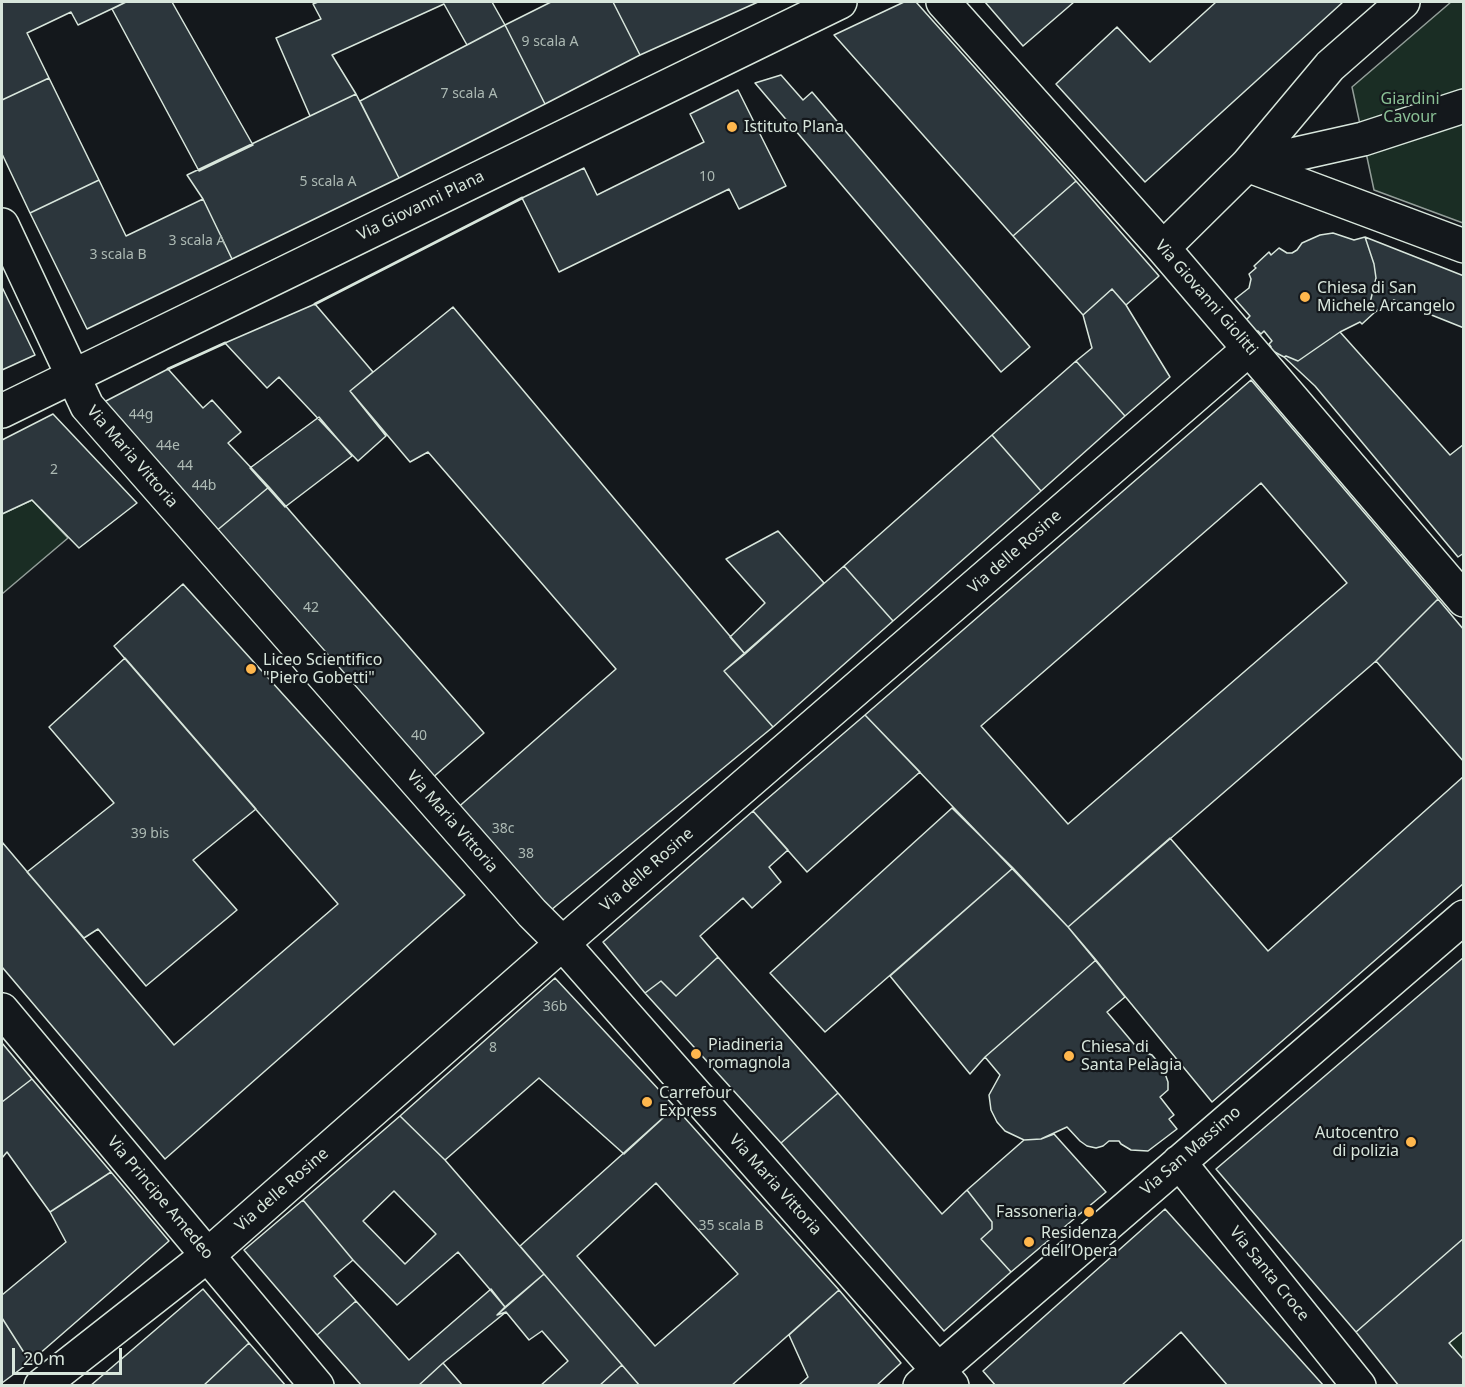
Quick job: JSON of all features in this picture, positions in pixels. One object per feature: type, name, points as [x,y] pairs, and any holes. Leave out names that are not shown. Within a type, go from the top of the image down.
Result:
[{"type":"street","name":"Via Giovanni Plana","points":[[2,411],[840,2]]},
{"type":"street","name":"Via Giovanni Giolitti","points":[[943,2],[1163,248],[1464,600]]},
{"type":"street","points":[[1163,248],[1247,165],[1330,66],[1403,2]]},
{"type":"street","points":[[1247,165],[1363,139],[1464,106]]},
{"type":"street","points":[[1247,165],[1464,246]]},
{"type":"street","name":"Via Maria Vittoria","points":[[2,225],[87,406],[532,913],[563,944],[937,1380]]},
{"type":"street","name":"Via delle Rosine","points":[[41,1386],[208,1255],[1249,349]]},
{"type":"street","name":"Via San Massimo","points":[[937,1380],[1179,1162],[1464,917]]},
{"type":"street","name":"Via Principe Amedeo","points":[[2,1010],[317,1386]]},
{"type":"street","name":"Via Santa Croce","points":[[1179,1162],[1359,1386]]},
{"type":"green space","name":"Giardini Cavour","points":[[1451,2],[1463,2],[1463,223],[1374,190],[1352,87]]},
{"type":"green space","points":[[32,500],[68,538],[2,594],[2,514]]},
{"type":"green space","points":[[1463,1331],[1463,1360],[1449,1343]]},
{"type":"building","points":[[2,2],[126,2],[78,25],[71,12],[27,33],[49,78],[2,100]]},
{"type":"building","points":[[126,2],[172,2],[253,145],[199,171],[112,9]]},
{"type":"building","points":[[318,2],[492,2],[505,25],[467,45],[444,4],[332,55],[356,94],[310,116],[276,38],[321,19],[313,4]]},
{"type":"building","points":[[551,2],[613,2],[640,55],[545,104],[505,25]]},
{"type":"building","points":[[613,2],[758,2],[640,55]]},
{"type":"building","points":[[904,2],[916,2],[1076,181],[1013,236],[834,35]]},
{"type":"building","points":[[985,2],[1074,2],[1023,46]]},
{"type":"building","points":[[1216,2],[1343,2],[1145,182],[1056,84],[1117,27],[1150,62]]},
{"type":"building","points":[[505,25],[545,104],[399,178],[360,101]]},
{"type":"building","points":[[781,75],[803,100],[812,92],[1030,347],[1001,372],[755,83]]},
{"type":"building","points":[[49,78],[99,180],[30,213],[2,154],[2,100]]},
{"type":"building","name":"Istituto Plana","points":[[738,90],[786,186],[739,209],[729,189],[559,272],[522,198],[584,168],[597,195],[704,142],[690,114]]},
{"type":"building","points":[[356,94],[399,178],[232,259],[203,199],[187,175]]},
{"type":"building","points":[[99,180],[126,236],[203,199],[232,259],[87,329],[30,213]]},
{"type":"building","points":[[1076,181],[1159,276],[1126,305],[1112,289],[1083,315],[1013,236]]},
{"type":"building","name":"Chiesa di San Michele Arcangelo","points":[[1333,233],[1354,240],[1365,237],[1376,278],[1369,307],[1375,312],[1362,324],[1360,322],[1340,332],[1298,361],[1284,357],[1269,349],[1272,341],[1264,331],[1261,334],[1258,331],[1255,332],[1245,321],[1250,316],[1235,299],[1249,288],[1251,279],[1249,274],[1269,252],[1271,255],[1279,248],[1292,253],[1302,243],[1320,235]]},
{"type":"building","points":[[1365,237],[1464,276],[1464,328],[1394,300],[1375,312],[1369,307],[1376,278]]},
{"type":"building","points":[[2,287],[35,355],[2,370]]},
{"type":"building","points":[[1112,289],[1126,305],[1170,377],[1125,416],[1076,361],[1092,348],[1083,315]]},
{"type":"building","points":[[315,304],[373,372],[350,391],[386,436],[358,461],[279,377],[267,388],[225,343]]},
{"type":"building","points":[[453,307],[745,654],[724,671],[773,727],[545,915],[455,810],[616,669],[428,452],[410,462],[350,391]]},
{"type":"building","points":[[1340,332],[1450,455],[1464,444],[1464,553],[1458,557],[1315,386],[1284,357],[1298,361]]},
{"type":"building","points":[[1076,361],[1125,416],[1041,491],[992,435]]},
{"type":"building","points":[[168,369],[203,408],[212,400],[241,432],[228,443],[269,487],[215,532],[102,403]]},
{"type":"building","points":[[1251,380],[1438,599],[1376,661],[1068,927],[865,715]],"holes":[[[1261,483],[1347,583],[1068,824],[981,726]]]},
{"type":"building","points":[[53,414],[137,503],[79,548],[32,500],[2,514],[2,440]]},
{"type":"building","points":[[319,417],[352,456],[285,507],[250,468]]},
{"type":"building","points":[[992,435],[1041,491],[893,621],[844,566]]},
{"type":"building","points":[[269,487],[484,733],[430,780],[215,532]]},
{"type":"building","points":[[778,531],[824,583],[745,654],[730,637],[765,603],[726,559]]},
{"type":"building","points":[[844,566],[893,621],[773,727],[724,671]]},
{"type":"building","points":[[183,584],[465,895],[165,1159],[2,967],[2,842],[174,1045],[338,904],[114,646]]},
{"type":"building","points":[[1438,599],[1464,630],[1464,762],[1376,661]]},
{"type":"building","points":[[125,658],[256,809],[193,860],[237,910],[146,986],[98,929],[84,938],[27,872],[114,803],[49,727]]},
{"type":"building","points":[[865,715],[920,772],[807,872],[753,811]]},
{"type":"building","points":[[1464,776],[1464,883],[1212,1102],[1068,927],[1170,838],[1268,951]]},
{"type":"building","points":[[952,808],[1013,868],[825,1032],[770,973]]},
{"type":"building","points":[[753,811],[788,850],[769,867],[781,882],[752,908],[743,898],[700,936],[718,957],[676,996],[661,981],[645,993],[603,942]]},
{"type":"building","points":[[1013,868],[1096,960],[985,1057],[970,1074],[890,976]]},
{"type":"building","points":[[718,957],[838,1093],[781,1143],[645,993],[661,981],[676,996]]},
{"type":"building","points":[[1464,957],[1464,1238],[1356,1332],[1216,1169]]},
{"type":"building","name":"Chiesa di Santa Pelagia","points":[[1096,960],[1125,997],[1107,1012],[1139,1050],[1152,1055],[1163,1068],[1168,1082],[1168,1090],[1160,1097],[1174,1115],[1169,1119],[1177,1129],[1148,1151],[1131,1150],[1119,1141],[1109,1141],[1096,1148],[1087,1146],[1067,1127],[1041,1139],[1024,1140],[1005,1131],[991,1110],[989,1095],[1000,1075],[985,1057]]},
{"type":"building","points":[[555,978],[675,1107],[624,1154],[539,1078],[445,1160],[400,1116]]},
{"type":"building","points":[[2,1043],[32,1079],[2,1102]]},
{"type":"building","points":[[32,1079],[111,1172],[50,1212],[7,1152],[2,1158],[2,1102]]},
{"type":"building","points":[[838,1093],[942,1214],[967,1190],[992,1222],[992,1229],[981,1239],[1011,1272],[944,1331],[781,1143]]},
{"type":"building","points":[[675,1107],[839,1290],[731,1386],[640,1386],[520,1246]],"holes":[[[656,1183],[738,1274],[655,1346],[577,1256]]]},
{"type":"building","points":[[400,1116],[445,1160],[544,1274],[505,1307],[458,1252],[397,1305],[353,1260],[303,1200]],"holes":[[[394,1191],[436,1234],[405,1264],[363,1221]]]},
{"type":"building","points":[[1054,1134],[1106,1192],[1011,1272],[981,1239],[992,1229],[992,1222],[967,1190],[1024,1140],[1041,1139]]},
{"type":"building","points":[[111,1172],[169,1241],[30,1362],[2,1318],[2,1295],[66,1242],[50,1212]]},
{"type":"building","points":[[303,1200],[353,1260],[334,1276],[356,1301],[317,1335],[244,1250]]},
{"type":"building","points":[[1165,1209],[1324,1386],[1228,1386],[1181,1332],[1121,1386],[996,1386],[983,1371]]},
{"type":"building","points":[[1464,1238],[1464,1331],[1449,1343],[1464,1360],[1464,1386],[1399,1386],[1356,1332]]},
{"type":"building","points":[[544,1274],[622,1365],[599,1386],[540,1386],[568,1361],[542,1331],[529,1340],[506,1312],[497,1315]]},
{"type":"building","points":[[203,1289],[249,1343],[203,1386],[90,1386]]},
{"type":"building","points":[[491,1289],[505,1307],[497,1315],[506,1312],[418,1386],[362,1386],[317,1335],[356,1301],[409,1360]]},
{"type":"building","points":[[839,1290],[901,1363],[876,1386],[798,1386],[808,1377],[789,1335]]},
{"type":"building","points":[[2,1318],[30,1362],[2,1383]]},
{"type":"building","points":[[249,1343],[286,1386],[203,1386]]},
{"type":"building","points":[[443,1363],[463,1386],[418,1386]]},
{"type":"building","points":[[622,1365],[640,1386],[599,1386]]},
{"type":"wall","points":[[315,304],[522,198]]},
{"type":"wall","points":[[168,369],[225,343]]},
{"type":"place","name":"Istituto Plana","points":[[732,127]]},
{"type":"place","name":"Chiesa di San Michele Arcangelo","points":[[1305,297]]},
{"type":"place","name":"Liceo Scientifico \"Piero Gobetti\"","points":[[251,669]]},
{"type":"place","name":"Piadineria romagnola","points":[[696,1054]]},
{"type":"place","name":"Chiesa di Santa Pelagia","points":[[1069,1056]]},
{"type":"place","name":"Carrefour Express","points":[[647,1102]]},
{"type":"place","name":"Autocentro di polizia","points":[[1411,1142]]},
{"type":"place","name":"Fassoneria","points":[[1089,1212]]},
{"type":"place","name":"Residenza dell’Opera","points":[[1029,1242]]}]
